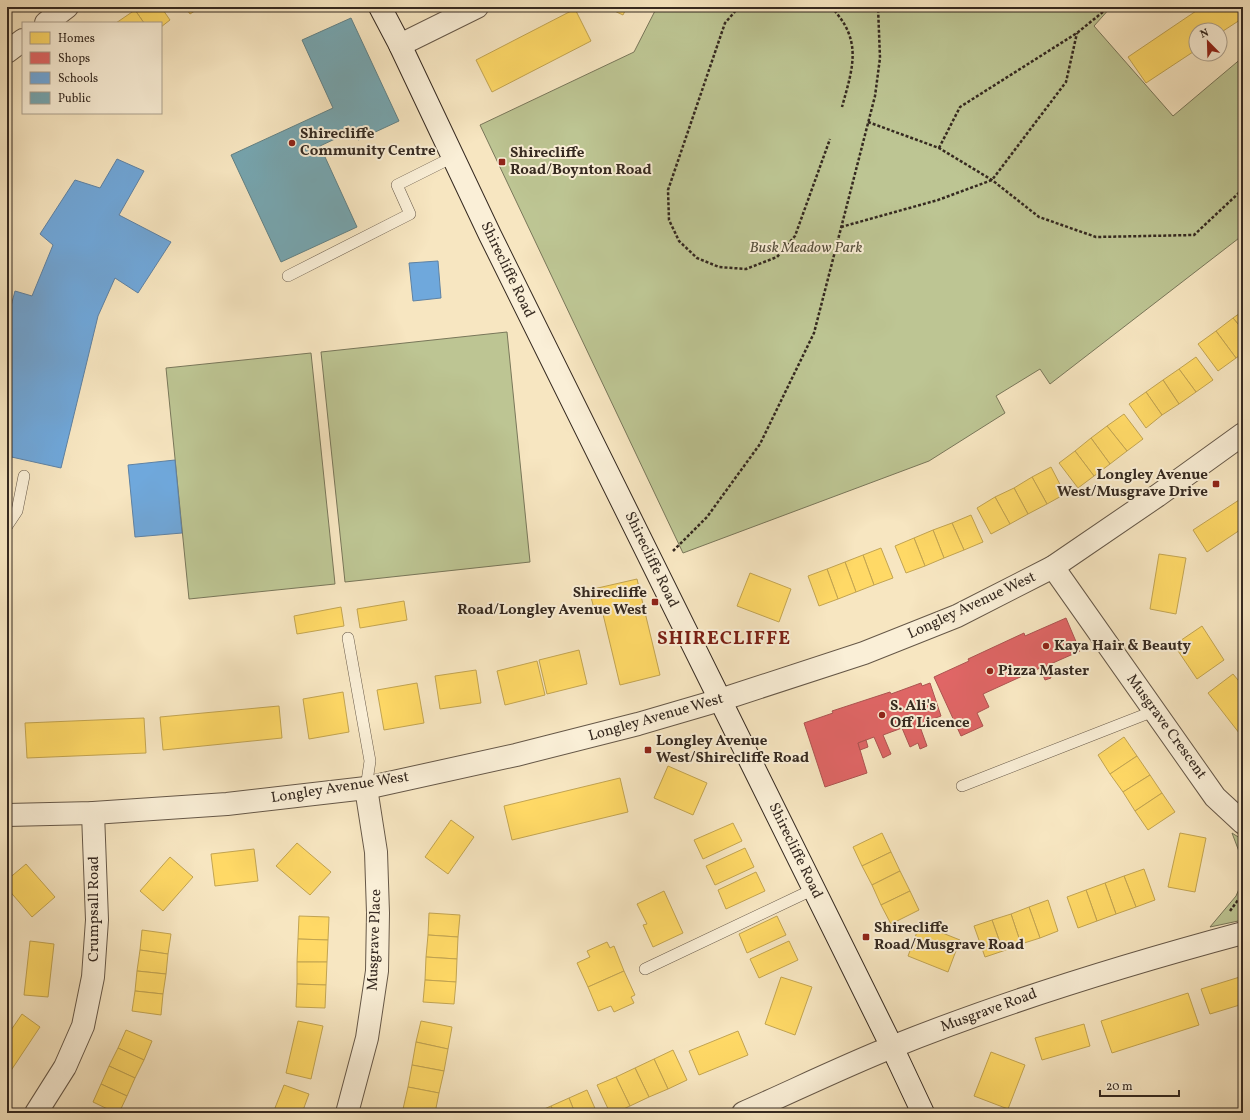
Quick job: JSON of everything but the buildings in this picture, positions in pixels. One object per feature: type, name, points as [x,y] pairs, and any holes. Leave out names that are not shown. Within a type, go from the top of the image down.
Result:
[{"type":"street","points":[[47,22],[67,7]]},
{"type":"street","name":"Shirecliffe Road","points":[[380,7],[400,45],[490,235],[892,1047],[923,1113]]},
{"type":"street","points":[[400,45],[477,7]]},
{"type":"street","points":[[7,52],[22,41]]},
{"type":"street","name":"Longley Avenue West","points":[[7,815],[93,813],[227,804],[366,788],[516,755],[638,724],[720,700],[864,653],[957,616],[1053,567],[1157,496],[1243,434]]},
{"type":"street","name":"Musgrave Crescent","points":[[1053,567],[1215,797],[1243,823]]},
{"type":"street","name":"Musgrave Place","points":[[347,1113],[367,1038],[377,971],[378,913],[376,852],[366,788]]},
{"type":"street","name":"Crumpsall Road","points":[[36,1113],[65,1067],[83,1026],[93,977],[97,920],[93,813]]},
{"type":"street","name":"Musgrave Road","points":[[743,1113],[892,1047],[994,1008],[1098,974],[1243,933]]},
{"type":"lane","points":[[288,276],[410,214],[397,185],[453,157]]},
{"type":"lane","points":[[7,526],[17,511],[24,476]]},
{"type":"lane","points":[[348,638],[370,761],[366,788]]},
{"type":"lane","points":[[962,786],[1154,711]]},
{"type":"lane","points":[[645,969],[814,889]]},
{"type":"path","points":[[739,7],[725,23],[668,190],[669,220],[679,240],[698,258],[719,267],[746,269],[776,257],[795,236],[830,139]]},
{"type":"path","points":[[831,7],[841,17],[852,42],[852,70],[842,106]]},
{"type":"path","points":[[655,569],[707,517],[760,444],[814,333],[875,96],[880,58],[878,7]]},
{"type":"path","points":[[938,148],[960,107],[1077,33],[1109,7]]},
{"type":"path","points":[[841,227],[938,200],[992,180],[1066,82],[1077,33]]},
{"type":"path","points":[[868,122],[938,148],[992,180],[1040,217],[1096,236],[1194,235],[1243,189]]},
{"type":"green space","name":"Busk Meadow Park","points":[[657,7],[1111,7],[1094,26],[1173,116],[1243,57],[1243,235],[1050,384],[1040,369],[996,396],[1005,413],[929,461],[683,553],[480,125],[634,52]]},
{"type":"green space","points":[[507,332],[530,562],[345,582],[321,352]]},
{"type":"green space","points":[[311,353],[335,584],[189,599],[166,368]]},
{"type":"green space","points":[[1232,833],[1243,840],[1243,862]]},
{"type":"green space","points":[[1243,880],[1243,920],[1210,927],[1236,896]]},
{"type":"place","name":"Shirecliffe Community Centre","points":[[292,143]]},
{"type":"place","name":"Shirecliffe Road/Boynton Road","points":[[502,162]]},
{"type":"place","name":"Longley Avenue West/Musgrave Drive","points":[[1216,484]]},
{"type":"place","name":"Shirecliffe Road/Longley Avenue West","points":[[655,602]]},
{"type":"place","name":"Kaya Hair & Beauty","points":[[1046,646]]},
{"type":"place","name":"Pizza Master","points":[[990,671]]},
{"type":"place","name":"S. Ali's Off Licence","points":[[882,715]]},
{"type":"place","name":"Longley Avenue West/Shirecliffe Road","points":[[648,750]]},
{"type":"place","name":"Shirecliffe Road/Musgrave Road","points":[[866,937]]},
{"type":"district","name":"SHIRECLIFFE","points":[[724,639]]}]
